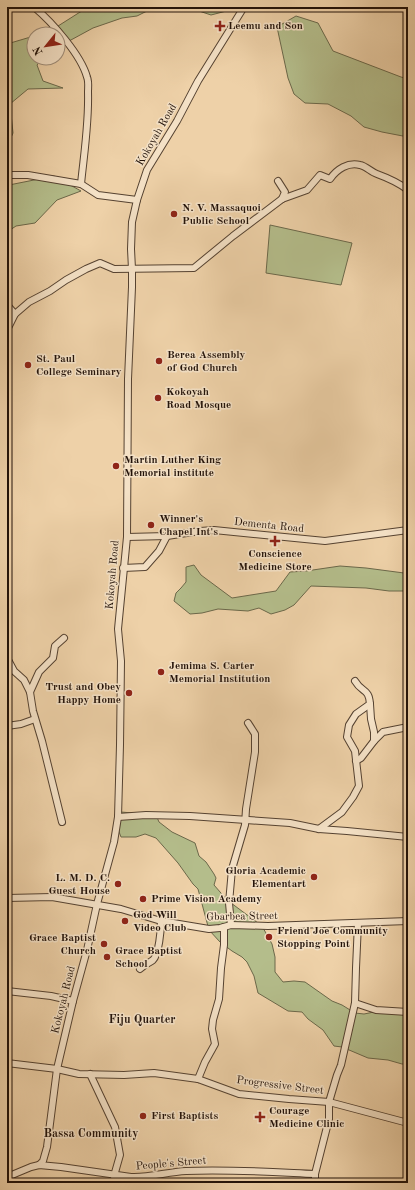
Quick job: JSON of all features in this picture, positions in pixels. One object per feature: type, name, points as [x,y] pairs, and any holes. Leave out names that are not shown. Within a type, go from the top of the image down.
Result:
[{"type":"street","points":[[34,7],[79,57],[88,78],[88,122],[81,184]]},
{"type":"street","name":"Kokoyah Road","points":[[39,1165],[43,1160],[47,1147],[57,1069],[97,904],[114,842],[118,817],[121,668],[118,629],[127,537],[128,379],[132,222],[137,200],[147,170],[177,121],[198,81],[244,7]]},
{"type":"street","points":[[7,330],[16,314],[29,302],[86,269],[100,264],[114,269],[194,268],[282,199],[307,190],[320,175],[330,179],[335,172],[346,165],[360,165],[376,174],[384,176],[400,184],[408,190]]},
{"type":"street","points":[[7,174],[28,175],[81,184],[98,195],[137,200]]},
{"type":"street","points":[[278,181],[285,192],[282,199]]},
{"type":"street","points":[[7,305],[16,314]]},
{"type":"street","name":"Dementa Road","points":[[127,537],[167,536],[200,530],[214,530],[325,541],[408,530]]},
{"type":"street","points":[[123,568],[145,567],[159,552],[167,536]]},
{"type":"street","points":[[7,637],[7,652]]},
{"type":"street","points":[[30,692],[38,672],[53,658],[55,646],[64,638]]},
{"type":"street","points":[[7,658],[14,671],[24,680],[30,692],[35,719],[62,822]]},
{"type":"street","points":[[355,681],[359,687],[365,690],[369,697],[374,741]]},
{"type":"street","points":[[319,829],[342,812],[359,786],[355,751],[352,743],[347,737],[349,725],[356,714],[370,704]]},
{"type":"street","points":[[7,726],[21,724],[35,719]]},
{"type":"street","points":[[231,925],[229,903],[232,869],[246,821],[246,809],[254,752],[255,734],[248,722]]},
{"type":"street","points":[[356,761],[361,758],[383,732],[408,728]]},
{"type":"street","points":[[118,817],[146,815],[190,816],[290,824],[319,829],[408,837]]},
{"type":"street","name":"Gbarbea Street","points":[[7,898],[52,897],[121,909],[161,922],[209,929],[231,925],[268,926],[408,921]]},
{"type":"street","points":[[140,969],[156,956],[161,931],[161,922]]},
{"type":"street","points":[[315,1183],[315,1174],[329,1119],[329,1102],[341,1065],[355,1003],[358,923]]},
{"type":"street","points":[[198,1079],[215,1044],[212,1029],[219,999],[224,945],[224,927]]},
{"type":"street","points":[[7,991],[51,996],[73,1001]]},
{"type":"street","points":[[355,1003],[376,1010],[408,1012]]},
{"type":"street","name":"Progressive Street","points":[[7,1063],[57,1069],[79,1074],[124,1075],[154,1073],[198,1079],[239,1094],[329,1102],[408,1123]]},
{"type":"street","points":[[90,1074],[115,1127],[120,1155],[114,1176],[115,1183]]},
{"type":"street","name":"People's Street","points":[[7,1177],[39,1165],[61,1167],[114,1176],[139,1178],[184,1171],[225,1170],[315,1174]]},
{"type":"green space","points":[[88,7],[242,7],[211,15],[196,10],[151,9],[137,16],[122,18],[93,28],[66,43],[66,26],[58,26]]},
{"type":"green space","points":[[296,16],[318,23],[333,51],[408,79],[408,137],[364,127],[351,116],[328,104],[305,103],[294,94],[288,78],[277,27]]},
{"type":"green space","points":[[26,38],[26,66],[37,66],[43,81],[63,88],[28,89],[10,104],[13,133],[7,147],[8,96],[7,44]]},
{"type":"green space","points":[[54,176],[81,191],[57,200],[35,223],[16,226],[7,232],[7,184],[9,185]]},
{"type":"green space","points":[[270,225],[352,243],[341,285],[266,273]]},
{"type":"green space","points":[[194,565],[201,575],[232,598],[276,591],[290,572],[340,566],[408,574],[408,592],[366,588],[311,586],[294,605],[285,610],[271,614],[259,608],[248,611],[218,609],[190,614],[174,601],[176,593],[186,582],[186,567]]},
{"type":"green space","points":[[121,812],[156,815],[159,822],[172,832],[195,843],[199,856],[206,862],[216,878],[214,885],[227,900],[262,926],[272,944],[275,957],[275,972],[283,982],[305,982],[332,1001],[355,1013],[364,1014],[379,1011],[408,1014],[408,1064],[368,1058],[342,1047],[334,1046],[323,1030],[308,1019],[302,1012],[288,1011],[258,993],[254,976],[247,962],[220,942],[209,930],[198,889],[178,863],[156,838],[145,834],[136,837],[121,837],[118,829]]},
{"type":"place","name":"Leemu and Son","points":[[220,26]]},
{"type":"place","name":"N. V. Massaquoi Public School","points":[[174,214]]},
{"type":"place","name":"Berea Assembly of God Church","points":[[159,361]]},
{"type":"place","name":"St. Paul College Seminary","points":[[28,365]]},
{"type":"place","name":"Kokoyah Road Mosque","points":[[158,398]]},
{"type":"place","name":"Martin Luther King Memorial institute","points":[[116,466]]},
{"type":"place","name":"Winner's Chapel Int's","points":[[151,525]]},
{"type":"place","name":"Conscience Medicine Store","points":[[275,541]]},
{"type":"place","name":"Jemima S. Carter Memorial Institution","points":[[161,672]]},
{"type":"place","name":"Trust and Obey Happy Home","points":[[129,693]]},
{"type":"place","name":"Gloria Academic Elementart","points":[[314,877]]},
{"type":"place","name":"L. M. D. C. Guest House","points":[[118,884]]},
{"type":"place","name":"Prime Vision Academy","points":[[143,899]]},
{"type":"place","name":"God Will Video Club","points":[[125,921]]},
{"type":"place","name":"Friend Joe Community Stopping Point","points":[[269,937]]},
{"type":"place","name":"Grace Baptist Church","points":[[104,944]]},
{"type":"place","name":"Grace Baptist School","points":[[107,957]]},
{"type":"place","name":"First Baptists","points":[[143,1116]]},
{"type":"place","name":"Courage Medicine Clinic","points":[[260,1117]]},
{"type":"district","name":"Fiju Quarter","points":[[142,1020]]},
{"type":"district","name":"Bassa Community","points":[[91,1134]]}]
